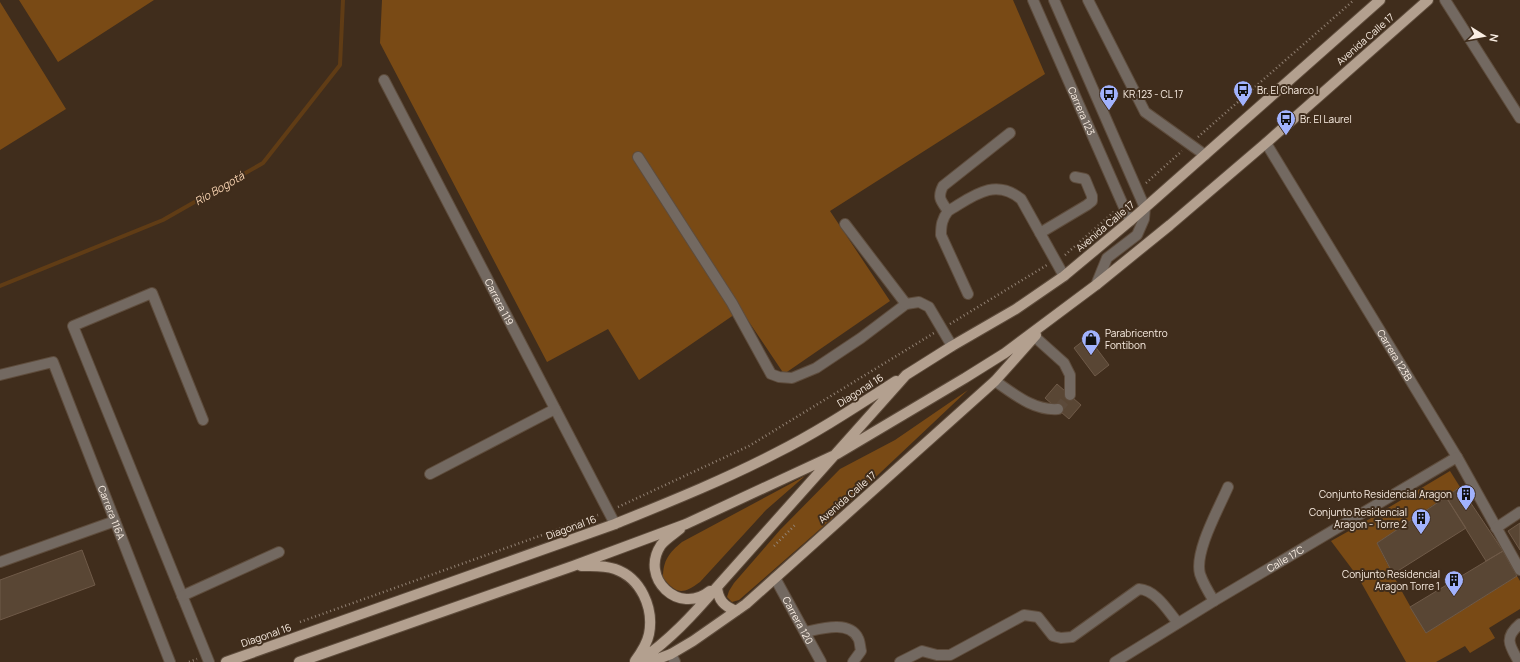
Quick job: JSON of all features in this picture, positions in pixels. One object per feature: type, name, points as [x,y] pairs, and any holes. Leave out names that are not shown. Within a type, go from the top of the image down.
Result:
[{"type":"main road","name":"Avenida Calle 17","points":[[638,662],[674,634],[697,611],[717,586],[837,454],[906,375],[952,346],[1016,309],[1064,276],[1145,208],[1380,0]]},
{"type":"main road","name":"Avenida Calle 17","points":[[837,454],[1005,353],[1096,286],[1170,226],[1428,0]]},
{"type":"main road","name":"Avenida Calle 17","points":[[650,662],[673,658],[693,641],[736,611],[775,578],[995,381],[1035,337],[1041,326]]},
{"type":"main road","name":"Diagonal 16","points":[[226,662],[615,524],[675,500],[776,454],[836,419],[906,375]]},
{"type":"main road","points":[[300,662],[573,566],[686,524],[837,454]]},
{"type":"main road","points":[[686,524],[662,544],[656,556],[654,570],[659,583],[668,593],[680,599],[693,600],[706,595],[717,586]]},
{"type":"main road","points":[[573,566],[600,565],[616,569],[629,577],[640,589],[648,604],[650,619],[649,635],[643,650],[634,662]]},
{"type":"main road","points":[[717,586],[717,593],[724,605],[736,611]]},
{"type":"street","name":"Carrera 123","points":[[1033,0],[1130,221]]},
{"type":"street","name":"Carrera 123","points":[[1054,0],[1145,208]]},
{"type":"street","points":[[1088,0],[1145,112],[1205,155]]},
{"type":"street","points":[[1445,0],[1520,118]]},
{"type":"street","name":"Carrera 119","points":[[384,80],[615,524]]},
{"type":"street","points":[[948,211],[940,198],[939,193],[943,186],[1010,133]]},
{"type":"street","name":"Carrera 123B","points":[[1266,143],[1457,457],[1520,570]]},
{"type":"street","points":[[638,157],[732,303],[771,374],[779,377],[792,378],[816,368],[861,338],[906,304],[919,302],[929,307],[952,346]]},
{"type":"street","points":[[1040,233],[1092,201],[1092,196],[1085,178],[1075,177]]},
{"type":"street","points":[[968,294],[941,234],[941,226],[948,211],[987,190],[1000,189],[1013,193],[1021,199],[1064,276]]},
{"type":"street","points":[[1096,286],[1107,258],[1137,235],[1144,219],[1145,208]]},
{"type":"street","points":[[845,224],[906,304]]},
{"type":"street","points":[[203,420],[152,293],[73,326],[208,659]]},
{"type":"street","points":[[1035,337],[1064,363],[1070,375],[1070,395]]},
{"type":"street","name":"Carrera 116A","points":[[0,375],[53,362],[170,662]]},
{"type":"street","points":[[995,381],[1035,406],[1047,410],[1058,409]]},
{"type":"street","points":[[430,474],[555,408]]},
{"type":"street","name":"Calle 17C","points":[[1115,662],[1214,601],[1457,457]]},
{"type":"street","points":[[1214,601],[1200,574],[1198,565],[1202,546],[1228,487]]},
{"type":"street","points":[[1496,528],[1520,512]]},
{"type":"street","points":[[0,562],[115,521]]},
{"type":"street","points":[[182,596],[279,552]]},
{"type":"street","name":"Carrera 120","points":[[775,578],[821,662]]},
{"type":"street","points":[[900,662],[922,651],[937,655],[950,655],[1024,614],[1038,617],[1053,636],[1061,638],[1072,637],[1139,589],[1147,590],[1154,596],[1178,623]]},
{"type":"street","points":[[1519,662],[1510,644],[1511,633],[1520,624]]},
{"type":"street","points":[[805,632],[835,626],[851,630],[859,638],[860,651],[853,662]]},
{"type":"path","points":[[1137,191],[1354,0]]},
{"type":"path","points":[[296,624],[609,512],[749,446],[1068,253],[1123,204]]},
{"type":"path","points":[[774,546],[795,525]]},
{"type":"path","points":[[189,662],[208,659]]},
{"type":"shaded area","points":[[19,0],[154,0],[58,62]]},
{"type":"shaded area","points":[[382,0],[1013,0],[1045,74],[830,211],[890,301],[784,374],[741,310],[639,380],[608,329],[547,362],[380,43]]},
{"type":"shaded area","points":[[0,2],[66,109],[0,150]]},
{"type":"shaded area","points":[[968,390],[827,523],[739,600],[732,602],[727,597],[734,583],[780,530],[840,469],[895,440]]},
{"type":"shaded area","points":[[1450,471],[1460,487],[1377,543],[1388,566],[1426,633],[1517,576],[1520,581],[1520,609],[1489,628],[1495,638],[1470,653],[1465,646],[1436,662],[1406,662],[1358,577],[1331,541]]},
{"type":"shaded area","points":[[805,476],[766,510],[700,582],[689,589],[680,591],[672,587],[663,578],[664,566],[668,557],[682,542]]},
{"type":"building","name":"Parabricentro Fontibon","points":[[1088,337],[1109,365],[1095,376],[1074,348]]},
{"type":"building","points":[[1057,384],[1081,405],[1069,419],[1045,398]]},
{"type":"building","name":"Conjunto Residencial Aragon","points":[[1460,487],[1503,551],[1486,561],[1446,497]]},
{"type":"building","name":"Conjunto Residencial Aragon - Torre 2","points":[[1446,497],[1466,528],[1393,574],[1377,543]]},
{"type":"building","points":[[1520,523],[1520,550],[1508,531]]},
{"type":"building","points":[[82,550],[95,585],[0,620],[0,580]]},
{"type":"building","name":"Conjunto Residencial Aragon Torre 1","points":[[1503,551],[1517,576],[1426,633],[1410,607]]},
{"type":"waterway","name":"Río Bogotá","points":[[0,286],[163,220],[263,163],[340,65],[343,0]]},
{"type":"tunnel","points":[[1058,409],[1070,395]]},
{"type":"place","name":"Br. El Charco I","points":[[1243,107]]},
{"type":"place","name":"KR 123 - CL 17","points":[[1109,111]]},
{"type":"place","name":"Br. El Laurel","points":[[1286,136]]},
{"type":"place","name":"Parabricentro Fontibon","points":[[1091,356]]},
{"type":"place","name":"Conjunto Residencial Aragon","points":[[1466,511]]},
{"type":"place","name":"Conjunto Residencial Aragon - Torre 2","points":[[1421,535]]},
{"type":"place","name":"Conjunto Residencial Aragon Torre 1","points":[[1454,597]]}]
